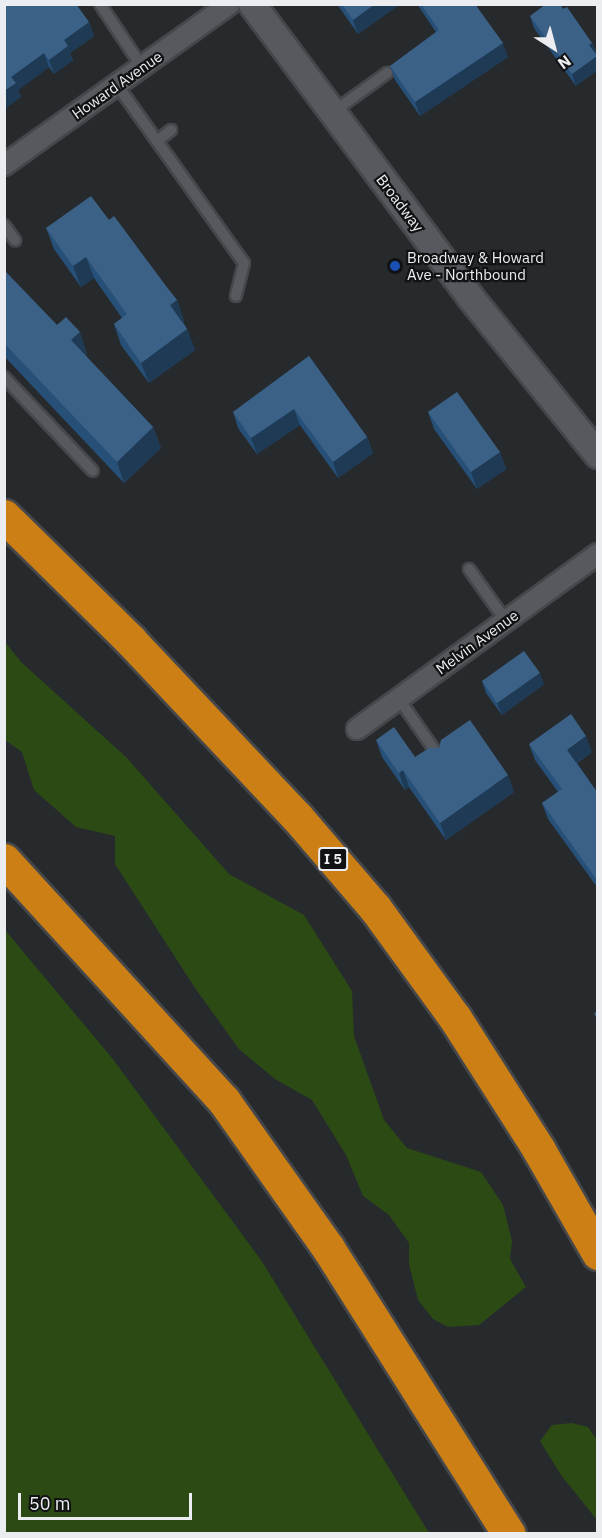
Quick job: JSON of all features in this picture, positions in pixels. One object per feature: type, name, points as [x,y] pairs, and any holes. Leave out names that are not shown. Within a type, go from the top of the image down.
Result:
[{"type":"highway","name":"I 5","points":[[4,516],[138,648],[297,817],[375,908],[455,1018],[539,1150],[597,1253]]},
{"type":"highway","points":[[4,860],[224,1101],[328,1248],[509,1533]]},
{"type":"street","name":"Howard Avenue","points":[[4,165],[230,4]]},
{"type":"street","name":"Broadway","points":[[252,4],[471,298],[597,455]]},
{"type":"street","name":"Melvin Avenue","points":[[357,729],[597,554]]},
{"type":"lane","points":[[100,4],[142,67]]},
{"type":"lane","points":[[333,112],[387,73]]},
{"type":"lane","points":[[117,85],[244,263],[236,296]]},
{"type":"lane","points":[[157,141],[171,130]]},
{"type":"lane","points":[[4,225],[15,240]]},
{"type":"lane","points":[[4,377],[93,471]]},
{"type":"lane","points":[[469,569],[506,621]]},
{"type":"lane","points":[[399,699],[440,759]]},
{"type":"green space","points":[[5,642],[21,662],[126,757],[229,874],[304,915],[352,991],[354,1036],[384,1120],[407,1148],[481,1172],[503,1205],[512,1241],[510,1259],[526,1287],[479,1325],[448,1327],[433,1319],[418,1300],[409,1264],[409,1243],[389,1215],[363,1196],[346,1155],[312,1100],[275,1079],[239,1049],[195,988],[115,864],[115,836],[76,827],[34,790],[22,752],[5,740]]},
{"type":"green space","points":[[5,930],[112,1058],[261,1260],[429,1533],[5,1533]]},
{"type":"green space","points":[[572,1423],[588,1427],[597,1440],[597,1520],[561,1475],[540,1441],[552,1425]]},
{"type":"building","points":[[4,4],[76,4],[89,22],[64,40],[68,46],[49,60],[44,53],[11,77],[16,83],[4,91]]},
{"type":"building","points":[[342,4],[375,4],[353,20]]},
{"type":"building","points":[[421,4],[475,4],[503,43],[415,102],[390,66],[439,30]]},
{"type":"building","points":[[546,4],[560,4],[563,9],[567,7],[592,43],[589,45],[597,56],[572,74],[530,16]]},
{"type":"building","points":[[91,196],[109,220],[114,216],[177,300],[170,305],[187,329],[141,363],[114,324],[127,314],[86,257],[73,266],[46,228]]},
{"type":"building","points":[[4,270],[57,325],[66,317],[80,332],[71,340],[153,427],[117,462],[4,343]]},
{"type":"building","points":[[309,356],[367,437],[333,462],[294,409],[251,438],[233,412]]},
{"type":"building","points":[[457,392],[500,452],[471,472],[428,412]]},
{"type":"building","points":[[524,651],[540,673],[497,703],[482,681]]},
{"type":"building","points":[[571,714],[586,736],[567,750],[597,792],[597,880],[542,803],[562,789],[529,744]]},
{"type":"building","points":[[470,720],[508,775],[440,823],[403,770],[399,773],[376,740],[394,727],[415,757],[429,748],[439,748],[441,740]]},
{"type":"place","name":"Broadway & Howard Ave - Northbound","points":[[395,266]]}]
